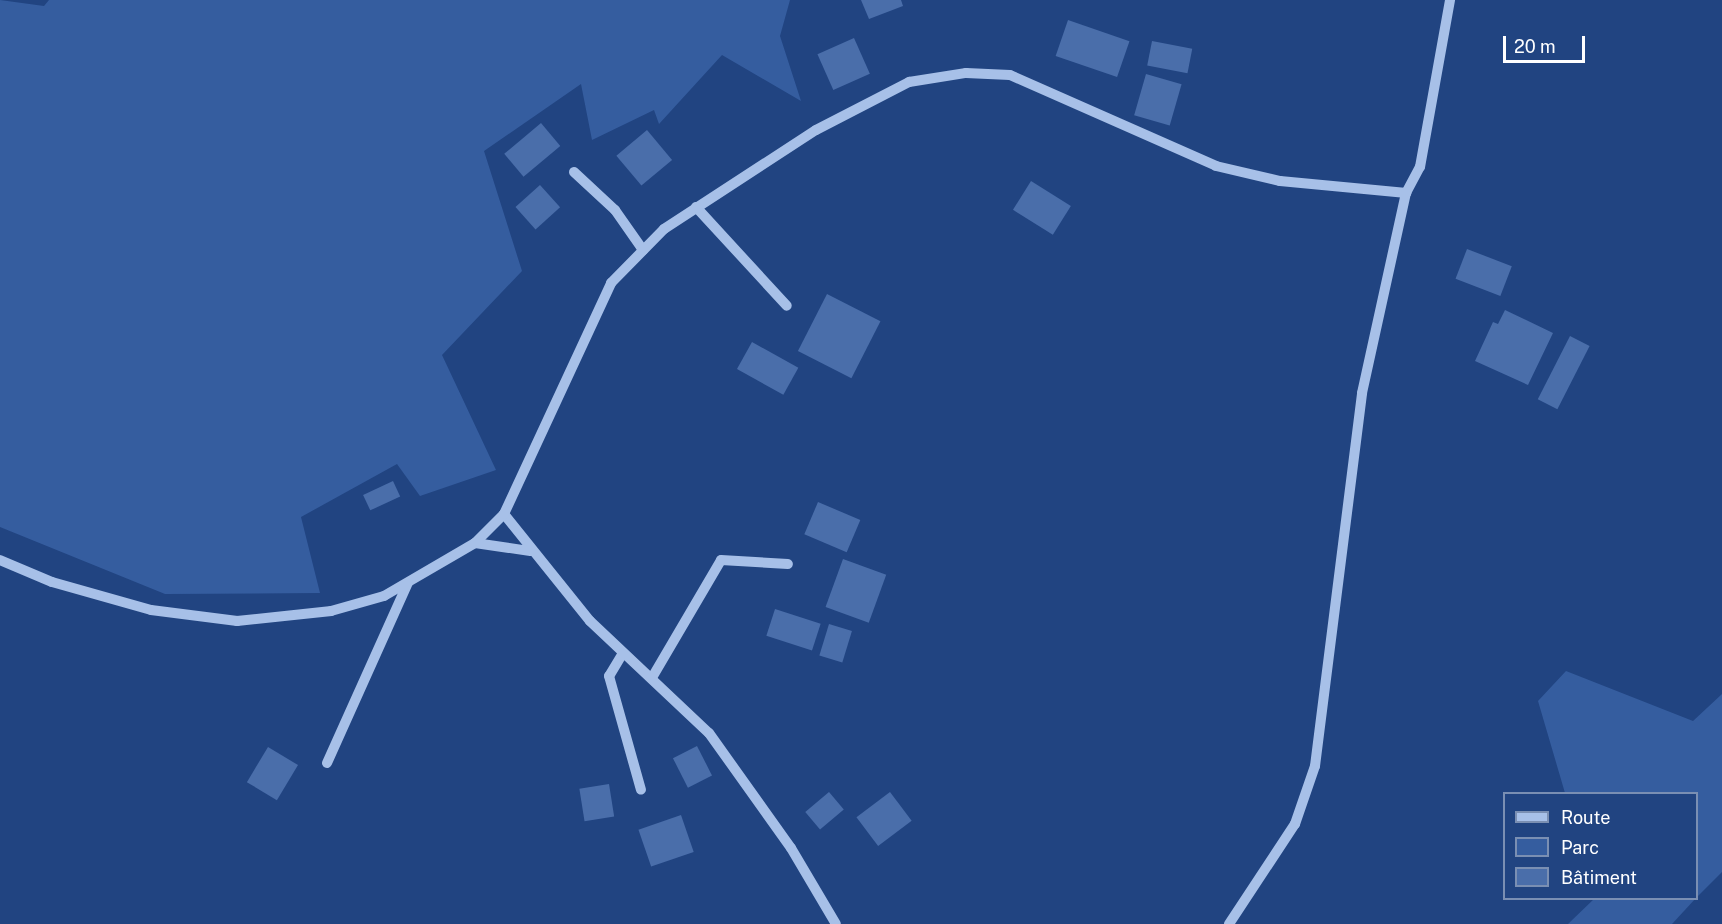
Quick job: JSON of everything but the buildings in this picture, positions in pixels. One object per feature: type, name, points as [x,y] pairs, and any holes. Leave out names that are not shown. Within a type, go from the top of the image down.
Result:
[{"type":"street","points":[[1229,924],[1295,824],[1315,766],[1362,393],[1406,193],[1420,167],[1450,0]]},
{"type":"street","points":[[0,560],[52,582],[151,610],[237,621],[331,612],[384,596],[475,543],[504,514],[611,283],[643,250],[696,207],[816,130],[909,82],[966,74],[1010,75],[1216,166],[1280,182],[1406,193]]},
{"type":"street","points":[[574,172],[615,210],[643,250]]},
{"type":"street","points":[[696,207],[787,306]]},
{"type":"street","points":[[504,514],[530,551],[624,653],[653,676],[709,733],[791,848],[836,924]]},
{"type":"street","points":[[475,543],[530,551]]},
{"type":"street","points":[[653,676],[721,560],[788,564]]},
{"type":"street","points":[[327,763],[408,583]]},
{"type":"street","points":[[624,653],[609,676],[641,790]]},
{"type":"green space","points":[[0,0],[44,6],[49,0],[790,0],[780,36],[801,101],[722,55],[659,124],[654,110],[592,140],[581,84],[484,151],[522,271],[442,355],[496,470],[420,496],[397,464],[301,517],[320,593],[165,594],[0,527]]},
{"type":"green space","points":[[1566,671],[1693,721],[1722,694],[1722,872],[1698,896],[1698,792],[1565,792],[1538,701]]},
{"type":"green space","points":[[1593,900],[1694,900],[1672,924],[1568,924]]}]
